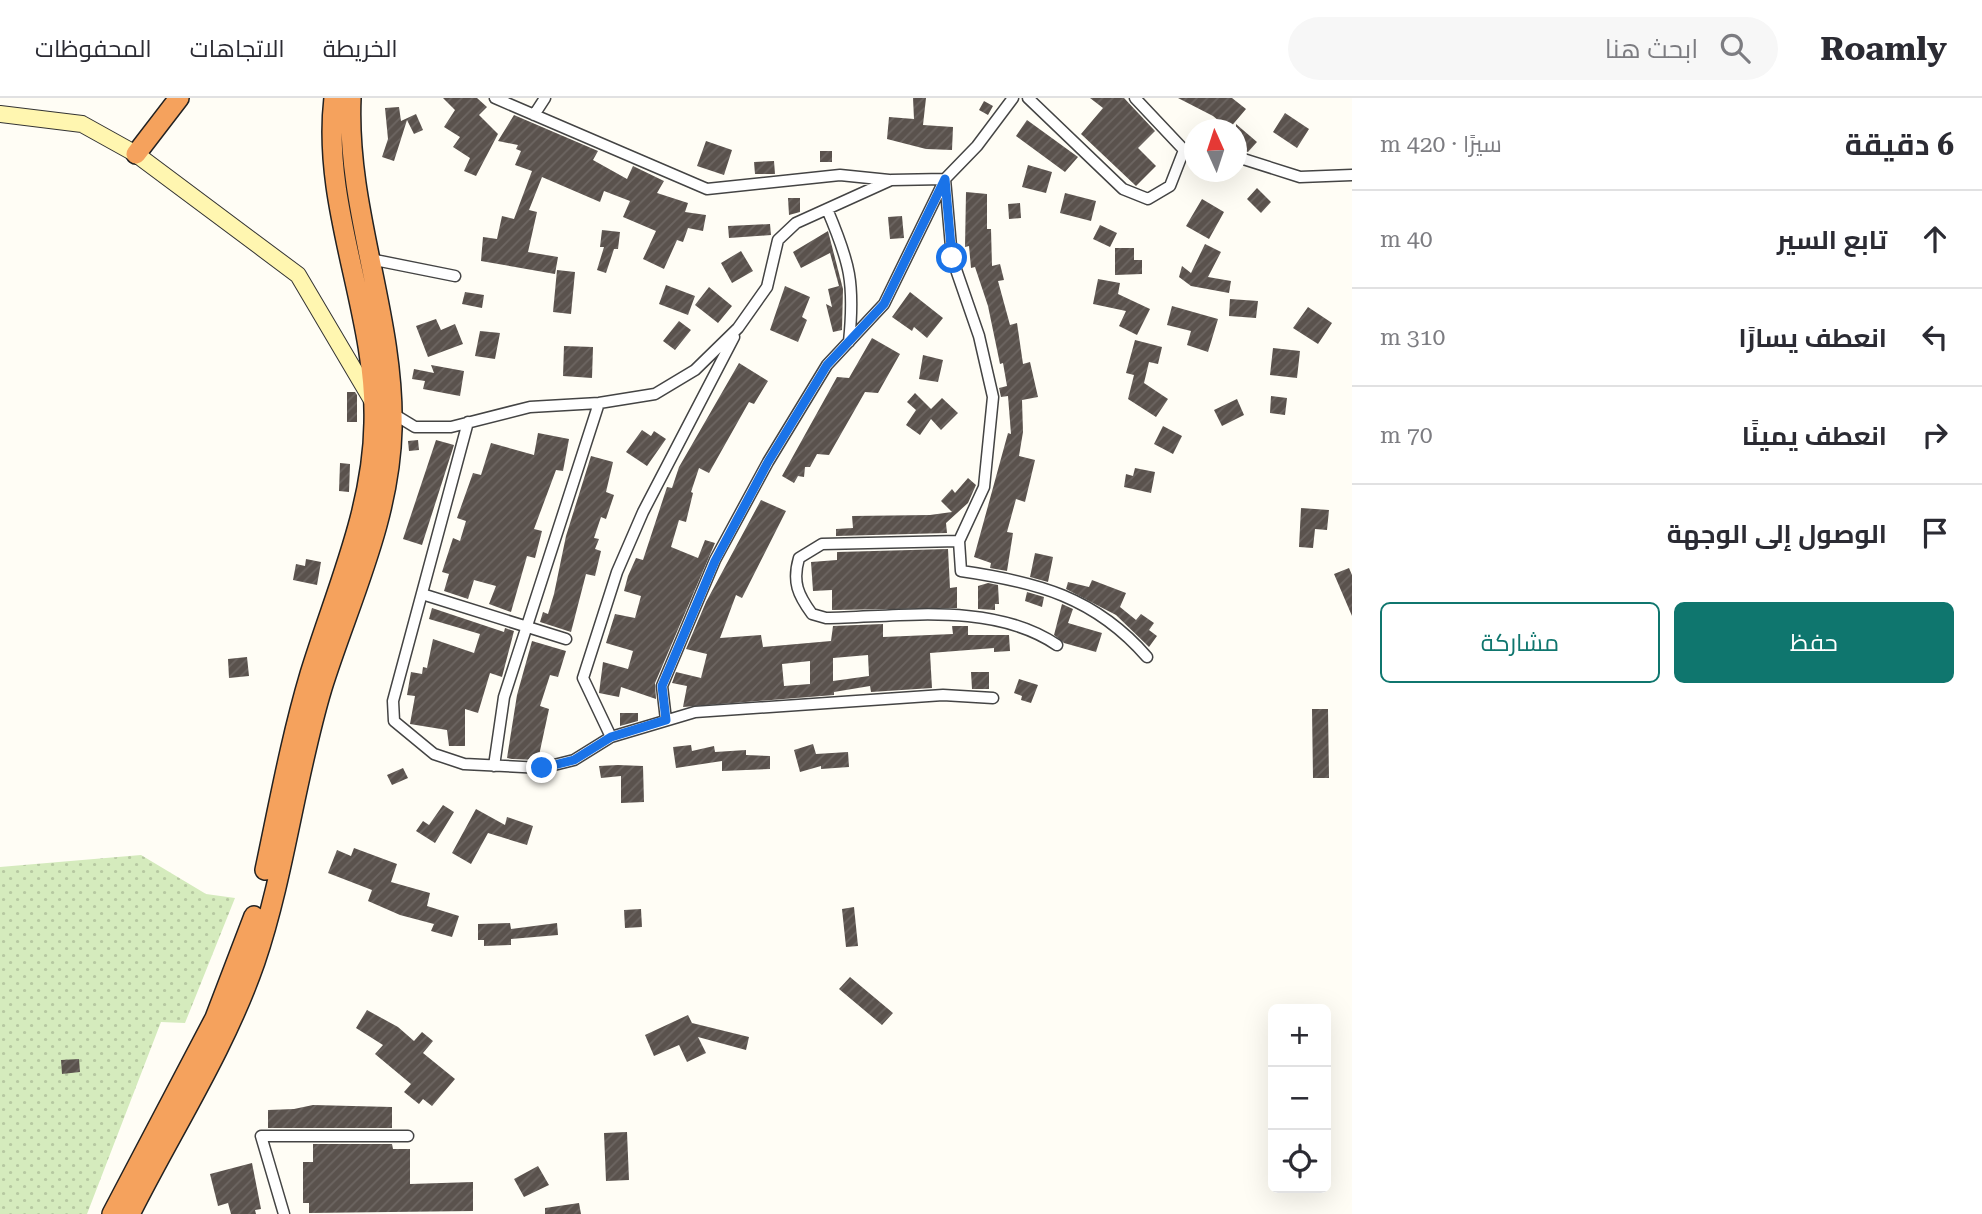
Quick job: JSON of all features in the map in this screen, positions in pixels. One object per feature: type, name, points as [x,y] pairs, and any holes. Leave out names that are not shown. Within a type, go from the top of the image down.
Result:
[{"type":"highway","points":[[136,153],[179,98]]},
{"type":"highway","points":[[130,1214],[226,1033],[256,959],[313,721],[379,520],[390,472],[383,409],[335,169],[334,98]]},
{"type":"highway","points":[[113,1214],[215,1018],[251,929],[295,727],[360,518],[383,409],[387,340],[352,167],[351,98]]},
{"type":"street","points":[[495,98],[707,189],[840,175],[891,180],[945,179]]},
{"type":"street","points":[[534,115],[545,98]]},
{"type":"street","points":[[666,720],[662,686],[715,561],[768,462],[827,365],[884,304],[945,179],[977,146],[1013,98]]},
{"type":"street","points":[[1028,98],[1124,189],[1148,199],[1170,186],[1184,159]]},
{"type":"street","points":[[1135,98],[1184,145]]},
{"type":"street","points":[[0,114],[82,124],[136,153],[298,275],[383,409],[415,427],[451,426],[530,407],[599,403],[654,394],[695,370],[738,328]]},
{"type":"street","points":[[1247,160],[1300,177],[1352,175]]},
{"type":"street","points":[[945,179],[952,258],[979,336],[993,397],[984,487],[959,541],[961,571],[1024,580],[1070,597],[1120,627],[1147,657]]},
{"type":"street","points":[[611,737],[583,678],[617,572],[738,328],[767,288],[778,240],[796,223],[891,180]]},
{"type":"street","points":[[827,209],[846,253],[854,296],[849,342]]},
{"type":"street","points":[[370,259],[455,276]]},
{"type":"street","points":[[494,766],[504,697],[599,403]]},
{"type":"street","points":[[468,422],[393,701],[394,721],[434,754],[464,764],[542,768],[574,760],[611,737],[695,712],[943,695],[993,698]]},
{"type":"street","points":[[959,541],[822,544],[799,558],[794,575],[798,594],[812,614],[826,618],[934,616],[996,619],[1043,636],[1057,645]]},
{"type":"street","points":[[422,594],[566,639]]},
{"type":"street","points":[[284,1214],[261,1136],[408,1136]]},
{"type":"green space","points":[[141,855],[206,894],[235,898],[185,1023],[161,1022],[87,1214],[0,1214],[0,867]]},
{"type":"building","points":[[443,98],[477,98],[487,107],[479,115],[498,134],[476,176],[464,171],[470,158],[453,147],[460,137],[444,127],[455,110]]},
{"type":"building","points":[[913,98],[926,98],[923,125],[953,127],[952,150],[926,149],[887,139],[889,117],[914,119]]},
{"type":"building","points":[[1090,98],[1124,98],[1155,131],[1138,148],[1156,166],[1136,186],[1081,134],[1103,108]]},
{"type":"building","points":[[1178,98],[1232,98],[1246,109],[1238,119],[1217,119]]},
{"type":"building","points":[[984,101],[993,106],[988,115],[979,110]]},
{"type":"building","points":[[399,107],[401,121],[416,114],[423,130],[414,134],[407,120],[394,161],[382,157],[388,139],[385,108]]},
{"type":"building","points":[[1285,113],[1309,129],[1297,148],[1273,132]]},
{"type":"building","points":[[514,115],[598,151],[593,160],[627,179],[633,166],[664,181],[657,193],[688,203],[685,212],[706,215],[703,231],[688,228],[683,242],[677,240],[664,269],[643,259],[656,231],[623,217],[630,201],[604,191],[600,202],[542,177],[529,210],[537,212],[528,252],[558,257],[555,274],[481,261],[483,237],[497,239],[502,216],[514,219],[532,171],[515,165],[521,151],[516,149],[518,145],[498,141]]},
{"type":"building","points":[[1027,120],[1078,157],[1065,172],[1016,136]]},
{"type":"building","points":[[1247,133],[1257,142],[1247,152]]},
{"type":"building","points":[[706,141],[732,150],[724,175],[697,166]]},
{"type":"building","points":[[820,151],[832,151],[832,162],[820,162]]},
{"type":"building","points":[[774,161],[775,174],[755,174],[754,162]]},
{"type":"building","points":[[1028,165],[1052,172],[1046,193],[1022,187]]},
{"type":"building","points":[[1257,188],[1271,202],[1261,213],[1247,199]]},
{"type":"building","points":[[966,192],[987,194],[987,229],[991,229],[992,266],[1000,264],[1004,280],[998,281],[1010,325],[1017,323],[1023,364],[1030,362],[1038,397],[1022,400],[1023,432],[1019,456],[1035,460],[1025,502],[1016,499],[1007,532],[1013,533],[1007,571],[990,568],[991,563],[974,557],[1008,433],[1011,434],[1008,396],[1001,397],[999,388],[1007,386],[1003,363],[1000,364],[988,306],[975,267],[971,268],[969,246],[965,247]]},
{"type":"building","points":[[1065,193],[1096,201],[1091,221],[1060,213]]},
{"type":"building","points":[[788,198],[800,198],[800,212],[789,215]]},
{"type":"building","points":[[1202,199],[1224,212],[1209,239],[1186,226]]},
{"type":"building","points":[[1020,203],[1021,218],[1009,219],[1008,204]]},
{"type":"building","points":[[902,216],[904,238],[890,239],[888,217]]},
{"type":"building","points":[[770,224],[771,235],[729,238],[728,226]]},
{"type":"building","points":[[1100,225],[1117,233],[1110,247],[1093,239]]},
{"type":"building","points":[[602,230],[620,232],[618,249],[614,249],[606,273],[597,270],[604,247],[600,247]]},
{"type":"building","points":[[828,231],[843,289],[842,330],[833,332],[826,304],[832,307],[828,289],[839,286],[830,253],[801,268],[793,252]]},
{"type":"building","points":[[1205,244],[1221,252],[1208,277],[1231,281],[1229,293],[1191,286],[1179,277],[1182,266],[1191,273]]},
{"type":"building","points":[[1115,248],[1134,248],[1134,260],[1142,260],[1142,274],[1115,275]]},
{"type":"building","points":[[741,251],[753,271],[732,283],[721,263]]},
{"type":"building","points":[[557,270],[575,272],[571,314],[553,312]]},
{"type":"building","points":[[1098,279],[1120,283],[1118,294],[1150,309],[1137,335],[1119,326],[1126,311],[1093,304]]},
{"type":"building","points":[[666,285],[695,296],[688,315],[659,304]]},
{"type":"building","points":[[785,286],[810,297],[802,317],[807,320],[798,342],[770,330]]},
{"type":"building","points":[[709,287],[732,306],[718,323],[695,305]]},
{"type":"building","points":[[465,292],[484,295],[482,308],[462,304]]},
{"type":"building","points":[[910,292],[943,318],[927,338],[914,327],[912,331],[892,317]]},
{"type":"building","points":[[1230,299],[1258,301],[1256,318],[1229,316]]},
{"type":"building","points":[[1172,306],[1218,319],[1208,352],[1187,345],[1191,331],[1167,325]]},
{"type":"building","points":[[1308,307],[1332,323],[1318,344],[1293,328]]},
{"type":"building","points":[[436,319],[441,330],[455,324],[463,344],[428,357],[416,326]]},
{"type":"building","points":[[679,321],[691,330],[675,350],[663,341]]},
{"type":"building","points":[[480,331],[500,333],[495,359],[475,356]]},
{"type":"building","points":[[872,338],[900,354],[878,393],[865,392],[829,455],[817,454],[810,467],[805,467],[804,477],[798,476],[794,483],[782,476],[837,377],[849,378]]},
{"type":"building","points":[[1135,340],[1162,347],[1158,364],[1149,362],[1144,383],[1168,399],[1156,417],[1128,399],[1134,375],[1126,373]]},
{"type":"building","points":[[564,346],[593,347],[592,378],[563,376]]},
{"type":"building","points":[[1273,348],[1300,351],[1297,378],[1270,375]]},
{"type":"building","points":[[923,355],[943,360],[938,382],[919,379]]},
{"type":"building","points":[[739,363],[768,381],[754,404],[749,402],[709,473],[699,468],[691,492],[693,493],[686,522],[679,520],[671,547],[698,558],[705,540],[715,543],[655,683],[656,699],[621,687],[619,697],[599,693],[603,662],[628,669],[633,651],[606,643],[615,614],[635,618],[641,596],[624,591],[628,576],[636,558],[643,560],[667,487],[672,488],[679,467]]},
{"type":"building","points":[[431,365],[464,371],[460,396],[423,389],[425,381],[412,379],[414,369],[434,373]]},
{"type":"building","points":[[347,392],[355,392],[357,395],[357,422],[347,422]]},
{"type":"building","points":[[915,393],[931,409],[942,398],[958,413],[941,430],[931,419],[920,435],[906,425],[916,410],[907,402]]},
{"type":"building","points":[[1271,396],[1287,398],[1285,415],[1270,413]]},
{"type":"building","points":[[1237,399],[1244,415],[1222,426],[1214,410]]},
{"type":"building","points":[[1163,426],[1182,436],[1173,454],[1154,444]]},
{"type":"building","points":[[642,430],[651,436],[654,431],[666,439],[647,466],[626,452]]},
{"type":"building","points":[[538,433],[569,439],[563,471],[556,470],[534,529],[542,531],[535,558],[527,556],[511,612],[489,604],[496,586],[474,580],[468,599],[444,591],[449,574],[442,572],[453,538],[460,541],[466,521],[457,518],[473,473],[481,475],[491,443],[534,455]]},
{"type":"building","points":[[418,440],[419,450],[409,451],[408,441]]},
{"type":"building","points":[[436,440],[454,445],[422,545],[403,539]]},
{"type":"building","points":[[591,456],[613,462],[606,492],[614,495],[606,519],[601,517],[594,538],[599,539],[595,549],[601,551],[595,576],[586,574],[571,632],[540,622],[543,612],[548,614],[566,536]]},
{"type":"building","points":[[340,463],[350,464],[349,492],[339,491]]},
{"type":"building","points":[[1135,468],[1155,472],[1151,493],[1124,487],[1126,474],[1133,476]]},
{"type":"building","points":[[968,478],[976,485],[968,503],[946,523],[947,533],[836,536],[836,529],[853,528],[852,516],[930,515],[952,512],[941,501],[952,489],[955,493]]},
{"type":"building","points":[[761,500],[786,511],[742,598],[736,595],[720,638],[761,635],[763,647],[831,641],[833,626],[883,624],[883,637],[953,634],[952,626],[968,626],[968,635],[1009,635],[1010,651],[994,652],[994,648],[930,653],[932,688],[871,692],[870,686],[834,692],[834,695],[683,707],[687,686],[672,683],[676,672],[701,678],[707,654],[686,649],[706,602]],"holes":[[[868,655],[869,676],[833,681],[833,658]],[[810,661],[810,684],[784,686],[782,664]]]},
{"type":"building","points":[[1301,508],[1329,510],[1327,530],[1315,529],[1313,548],[1299,547]]},
{"type":"building","points":[[948,549],[950,588],[957,587],[957,608],[832,610],[832,590],[813,591],[811,562],[837,560],[837,552]]},
{"type":"building","points":[[1035,553],[1053,557],[1048,582],[1030,577]]},
{"type":"building","points":[[306,559],[321,562],[317,585],[293,580],[296,564],[305,566]]},
{"type":"building","points":[[1349,568],[1352,575],[1352,616],[1334,574]]},
{"type":"building","points":[[1092,580],[1126,593],[1120,607],[1136,620],[1141,614],[1154,623],[1149,630],[1157,636],[1149,647],[1116,615],[1066,589],[1068,582],[1089,587]]},
{"type":"building","points":[[988,583],[998,585],[999,604],[995,604],[995,610],[978,609],[978,586]]},
{"type":"building","points":[[1027,592],[1044,597],[1042,607],[1025,601]]},
{"type":"building","points":[[1062,604],[1073,609],[1068,623],[1102,633],[1096,652],[1064,643],[1054,635]]},
{"type":"building","points":[[432,608],[504,632],[505,628],[514,631],[502,677],[490,673],[478,713],[465,709],[465,746],[449,746],[447,730],[410,724],[415,696],[407,695],[411,672],[422,674],[423,667],[427,668],[433,639],[474,653],[480,634],[429,619]]},
{"type":"building","points":[[532,641],[566,651],[558,677],[550,675],[540,706],[549,709],[538,760],[512,759],[507,758],[517,695]]},
{"type":"building","points":[[247,657],[249,676],[229,678],[228,659]]},
{"type":"building","points":[[971,672],[989,672],[989,689],[972,689]]},
{"type":"building","points":[[1019,679],[1038,685],[1031,703],[1021,700],[1022,696],[1014,693]]},
{"type":"building","points":[[1312,709],[1328,709],[1329,778],[1313,778]]},
{"type":"building","points":[[620,713],[638,713],[638,721],[620,726]]},
{"type":"building","points":[[813,744],[816,754],[848,752],[849,767],[821,769],[821,766],[800,772],[794,750]]},
{"type":"building","points":[[691,745],[692,751],[714,746],[715,752],[746,750],[746,755],[770,756],[770,769],[722,771],[722,761],[676,768],[673,747]]},
{"type":"building","points":[[599,766],[643,766],[644,802],[621,803],[621,776],[601,778]]},
{"type":"building","points":[[403,768],[408,778],[392,785],[387,775]]},
{"type":"building","points":[[443,805],[454,812],[435,843],[416,831],[423,821],[429,825]]},
{"type":"building","points":[[476,809],[505,825],[507,817],[533,826],[527,845],[488,833],[471,864],[452,853]]},
{"type":"building","points":[[354,848],[397,864],[391,882],[430,893],[427,906],[459,916],[452,937],[431,931],[434,924],[400,915],[368,901],[372,890],[328,873],[337,850],[351,856]]},
{"type":"building","points":[[854,907],[858,946],[846,947],[842,909]]},
{"type":"building","points":[[641,909],[642,927],[625,928],[624,910]]},
{"type":"building","points":[[510,923],[511,929],[557,923],[558,935],[511,939],[511,945],[484,946],[484,940],[478,940],[478,924]]},
{"type":"building","points":[[850,977],[893,1013],[882,1025],[839,989]]},
{"type":"building","points":[[367,1010],[398,1027],[414,1041],[422,1032],[433,1041],[423,1053],[455,1079],[432,1106],[423,1099],[419,1104],[404,1092],[411,1084],[375,1054],[383,1045],[356,1028]]},
{"type":"building","points":[[688,1015],[692,1023],[749,1037],[746,1050],[698,1037],[706,1053],[687,1062],[679,1045],[654,1056],[645,1035]]},
{"type":"building","points":[[79,1059],[80,1072],[62,1074],[61,1060]]},
{"type":"building","points":[[313,1105],[392,1107],[392,1128],[268,1128],[268,1110]]},
{"type":"building","points":[[627,1132],[629,1180],[606,1181],[604,1133]]},
{"type":"building","points":[[313,1144],[392,1144],[393,1149],[410,1149],[410,1184],[473,1182],[473,1211],[309,1213],[309,1203],[303,1203],[303,1162],[313,1162]]},
{"type":"building","points":[[252,1163],[261,1209],[255,1210],[256,1214],[231,1214],[228,1203],[218,1206],[210,1174]]},
{"type":"building","points":[[538,1166],[549,1185],[524,1197],[514,1179]]},
{"type":"building","points":[[579,1203],[581,1214],[545,1214],[545,1208]]},
{"type":"route","points":[[542,768],[574,760],[611,737],[666,720],[662,686],[715,561],[768,462],[827,365],[884,304],[945,179],[952,258]]}]
